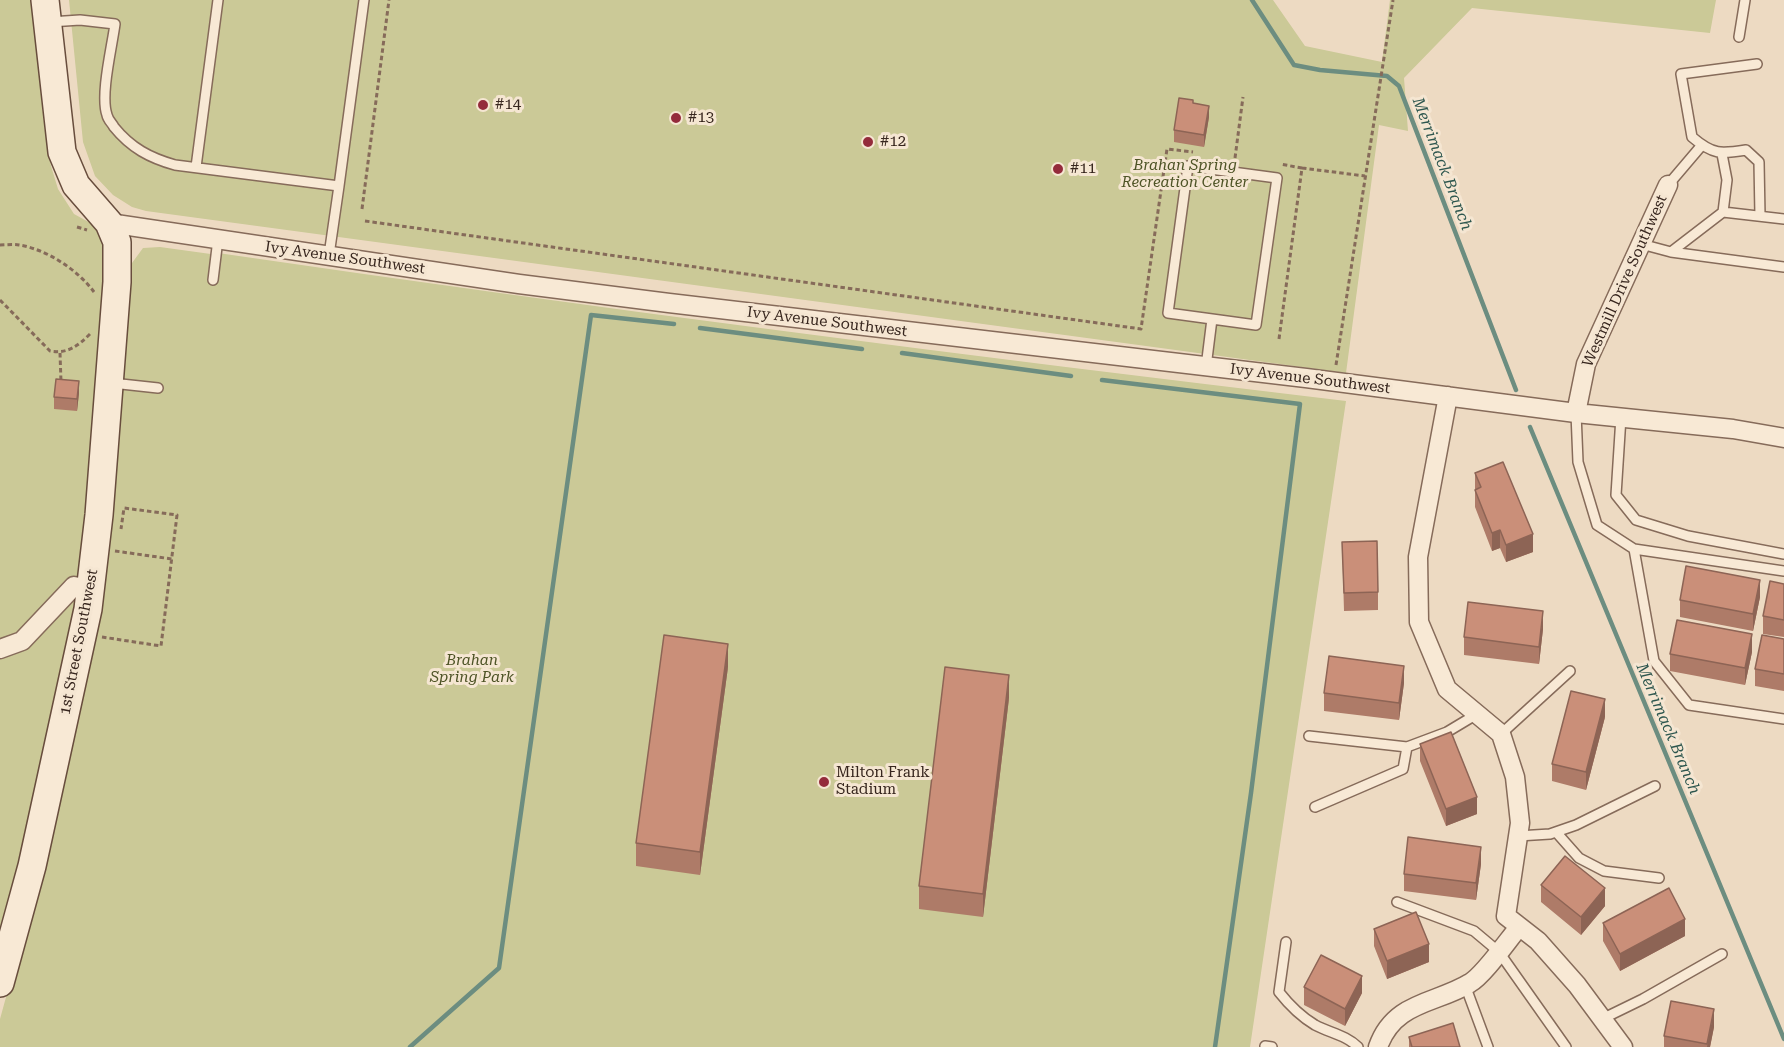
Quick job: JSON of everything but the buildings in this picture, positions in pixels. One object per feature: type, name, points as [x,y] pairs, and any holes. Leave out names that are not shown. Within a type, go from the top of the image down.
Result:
[{"type":"street","points":[[46,11],[62,152],[76,185],[109,223]]},
{"type":"street","name":"Westmill Drive Southwest","points":[[1576,413],[1586,364],[1668,184]]},
{"type":"street","name":"Ivy Avenue Southwest","points":[[109,223],[623,297],[1576,413],[1733,429],[1784,438]]},
{"type":"street","name":"1st Street Southwest","points":[[0,983],[32,866],[83,634],[90,589],[110,547],[109,383],[117,282],[117,242],[109,223]]},
{"type":"street","points":[[1448,396],[1418,557],[1419,622],[1447,688],[1501,734],[1515,777],[1520,823],[1506,916],[1538,941],[1623,1047]]},
{"type":"street","points":[[0,650],[22,641],[74,586],[90,589]]},
{"type":"street","points":[[1378,1047],[1382,1037],[1405,1011],[1472,982],[1519,927]]},
{"type":"lane","points":[[196,167],[218,0]]},
{"type":"lane","points":[[329,255],[364,0]]},
{"type":"lane","points":[[1739,37],[1745,0]]},
{"type":"lane","points":[[46,11],[80,20],[115,24],[105,100],[107,117],[136,149],[156,160],[339,186]]},
{"type":"lane","points":[[1757,64],[1681,74],[1692,138],[1702,146],[1722,154],[1746,150],[1759,162],[1760,216]]},
{"type":"lane","points":[[1668,184],[1702,146]]},
{"type":"lane","points":[[1722,154],[1727,180],[1723,212]]},
{"type":"lane","points":[[1188,165],[1277,178],[1256,325],[1212,319],[1168,313],[1188,165]]},
{"type":"lane","points":[[1671,252],[1723,212],[1784,219]]},
{"type":"lane","points":[[213,280],[218,239]]},
{"type":"lane","points":[[1641,244],[1671,252],[1784,267]]},
{"type":"lane","points":[[1206,367],[1212,319]]},
{"type":"lane","points":[[109,383],[158,388]]},
{"type":"lane","points":[[1576,413],[1578,462],[1597,525],[1634,549],[1784,571]]},
{"type":"lane","points":[[1621,417],[1616,495],[1636,520],[1688,536],[1784,554]]},
{"type":"lane","points":[[1634,549],[1654,661],[1689,705],[1784,719]]},
{"type":"lane","points":[[1501,734],[1570,670]]},
{"type":"lane","points":[[1309,736],[1407,747],[1447,732],[1477,714]]},
{"type":"lane","points":[[1315,807],[1403,769],[1407,747]]},
{"type":"lane","points":[[1518,836],[1556,832],[1576,825],[1655,786]]},
{"type":"lane","points":[[1556,832],[1579,858],[1604,872],[1659,878]]},
{"type":"lane","points":[[1397,902],[1474,931],[1499,952],[1566,1047]]},
{"type":"lane","points":[[1286,942],[1279,992],[1292,1010],[1317,1026],[1349,1038],[1358,1047]]},
{"type":"lane","points":[[1602,1019],[1643,999],[1722,954]]},
{"type":"lane","points":[[1465,985],[1488,1047]]},
{"type":"path","points":[[362,209],[389,0]]},
{"type":"path","points":[[1335,370],[1393,0]]},
{"type":"path","points":[[1235,158],[1243,97]]},
{"type":"path","points":[[365,221],[1141,329],[1167,149],[1201,153]]},
{"type":"path","points":[[1280,164],[1365,176]]},
{"type":"path","points":[[1279,339],[1302,168]]},
{"type":"path","points":[[0,245],[20,245],[49,255],[66,266],[95,293]]},
{"type":"path","points":[[0,300],[50,351],[60,353],[77,347],[96,326]]},
{"type":"path","points":[[60,353],[61,386]]},
{"type":"path","points":[[83,634],[161,646],[177,515],[124,508],[121,530]]},
{"type":"path","points":[[110,547],[172,559]]},
{"type":"green space","points":[[0,0],[31,0],[45,132],[58,189],[74,214],[96,226],[113,265],[73,649],[0,944]]},
{"type":"green space","name":"Brahan Spring Recreation Center","points":[[69,0],[1273,0],[1305,46],[1382,62],[1390,0],[1716,0],[1710,33],[1472,8],[1404,78],[1408,131],[1379,125],[1346,373],[146,211],[132,207],[113,195],[95,176],[83,142]]},
{"type":"green space","name":"Brahan Spring Park","points":[[160,247],[218,255],[218,253],[782,331],[1346,401],[1250,1047],[0,1047],[0,1019],[47,848],[93,654],[121,399],[132,263],[143,248]]},
{"type":"waterway","name":"Merrimack Branch","points":[[1252,0],[1294,65],[1320,70],[1387,76],[1399,86],[1516,390]]},
{"type":"waterway","points":[[410,1047],[499,968],[591,315],[674,324]]},
{"type":"waterway","points":[[700,328],[862,349]]},
{"type":"waterway","points":[[902,353],[1071,376]]},
{"type":"waterway","points":[[1102,380],[1300,404],[1251,793],[1215,1047]]},
{"type":"waterway","name":"Merrimack Branch","points":[[1530,427],[1784,1039]]},
{"type":"place","name":"#14","points":[[483,105]]},
{"type":"place","name":"#13","points":[[676,118]]},
{"type":"place","name":"#12","points":[[868,142]]},
{"type":"place","name":"#11","points":[[1058,169]]},
{"type":"place","name":"Milton Frank Stadium","points":[[824,782]]}]
